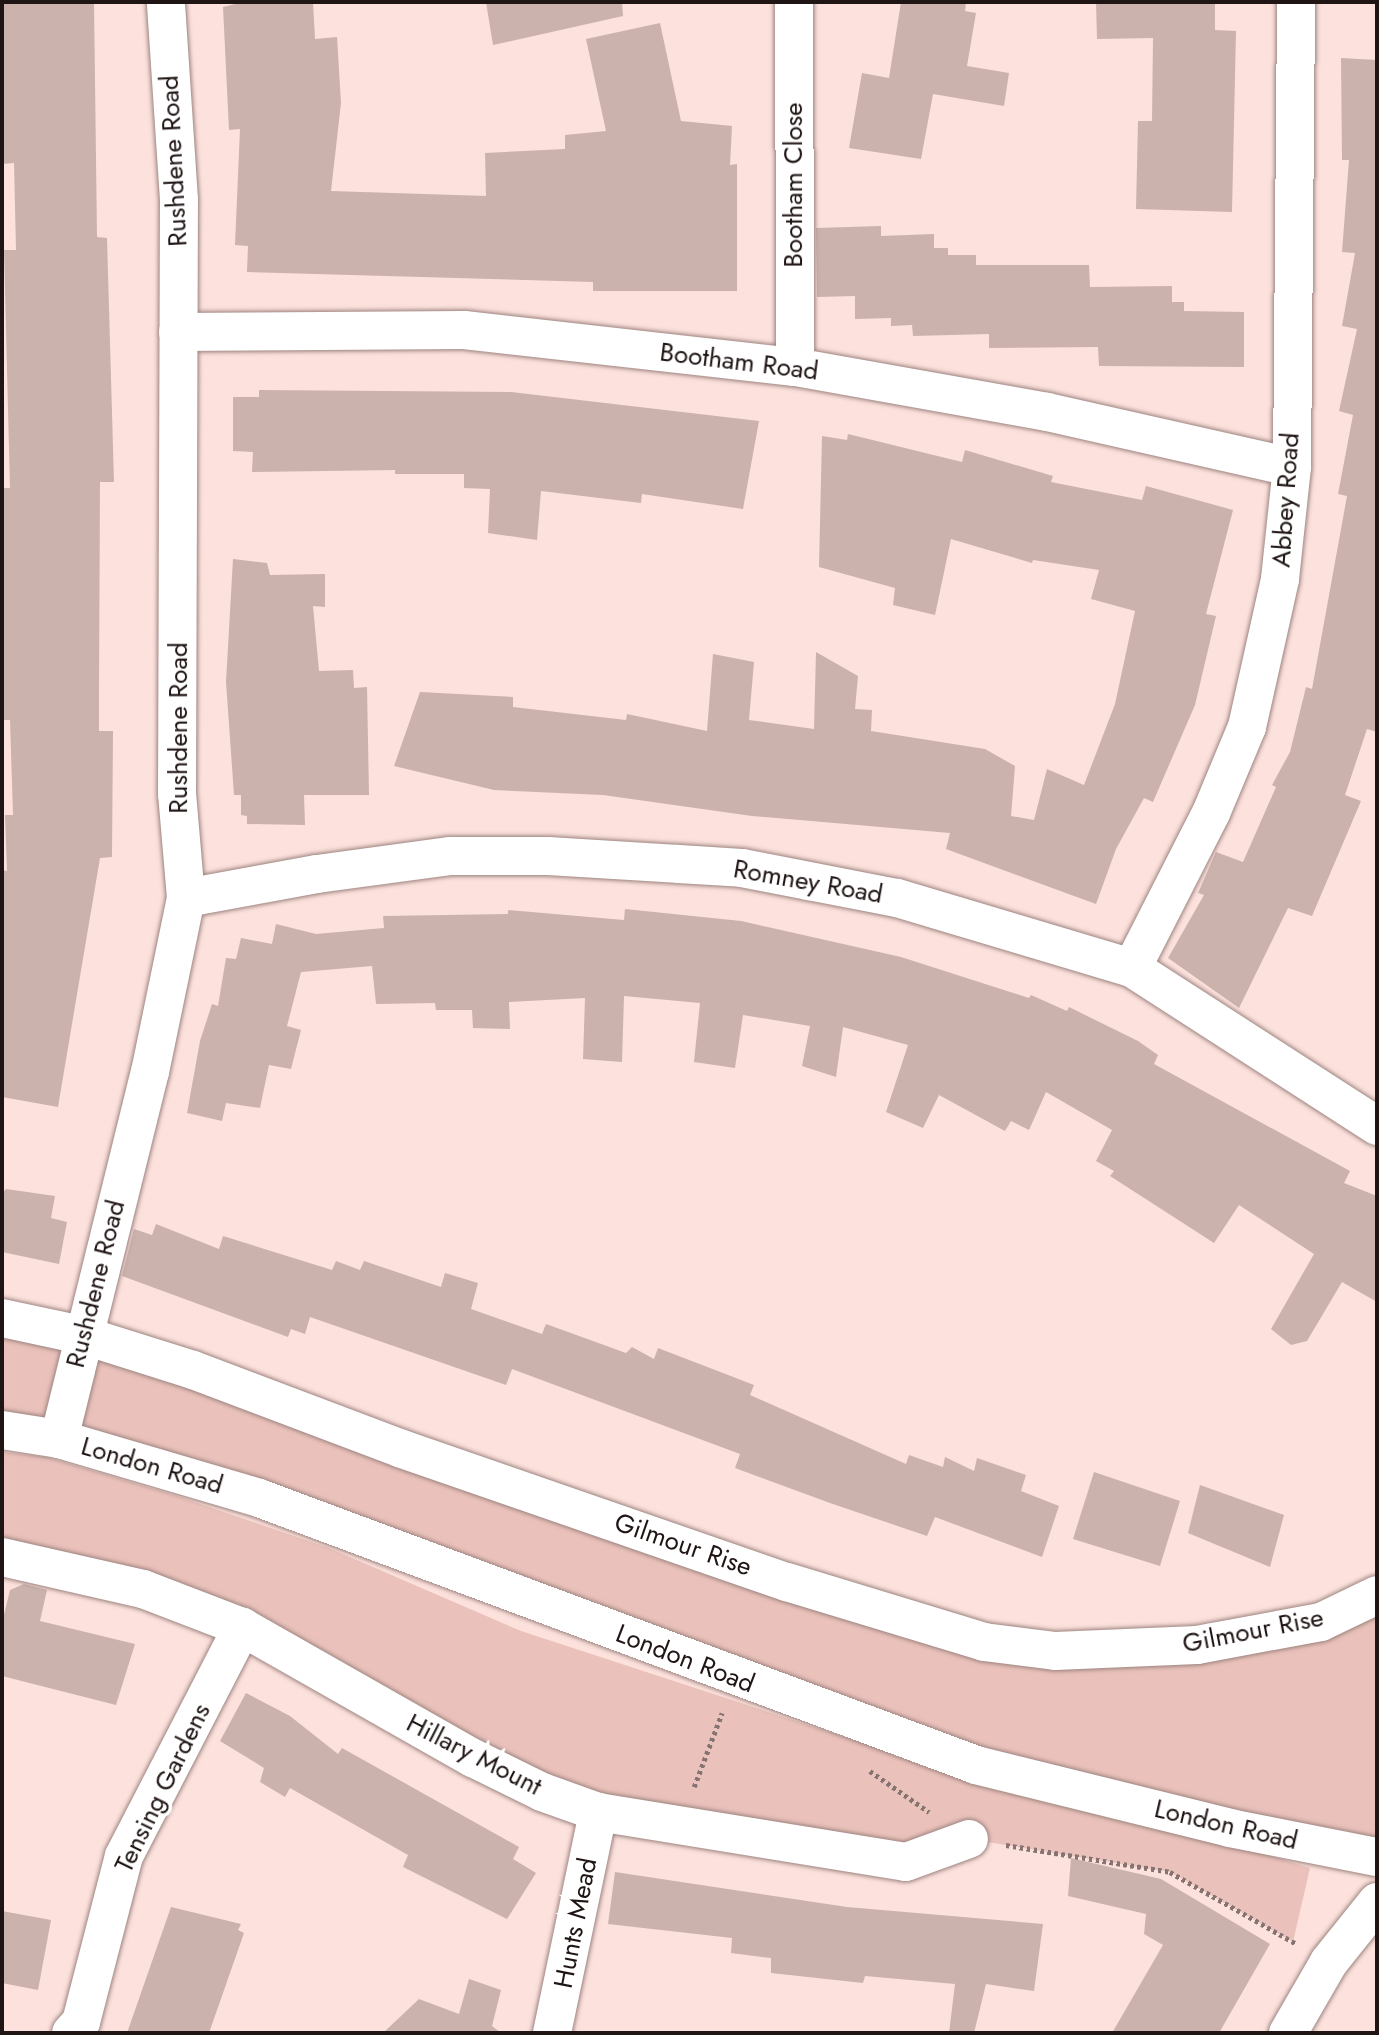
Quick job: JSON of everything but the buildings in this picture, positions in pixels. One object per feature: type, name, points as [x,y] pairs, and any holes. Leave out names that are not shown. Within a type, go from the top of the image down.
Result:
[{"type":"street","name":"Rushdene Road","points":[[59,1439],[82,1335],[150,1072],[186,898],[177,794],[178,200],[166,2]]},
{"type":"street","name":"Bootham Close","points":[[794,2],[795,367]]},
{"type":"street","name":"Abbey Road","points":[[1132,968],[1211,813],[1247,727],[1280,579],[1292,467],[1296,2]]},
{"type":"street","name":"Bootham Road","points":[[178,332],[464,330],[795,367],[1047,412],[1292,467]]},
{"type":"street","name":"Romney Road","points":[[186,898],[317,874],[452,856],[643,858],[742,868],[897,898],[1132,968],[1377,1126]]},
{"type":"street","name":"Gilmour Rise","points":[[2,1318],[82,1335],[193,1370],[402,1449],[787,1582],[984,1642],[1068,1651],[1197,1645],[1321,1622],[1377,1594]]},
{"type":"street","name":"London Road","points":[[2,1430],[59,1439],[258,1498],[735,1679],[976,1765],[1230,1828],[1377,1857]]},
{"type":"street","name":"Hillary Mount","points":[[2,1557],[143,1589],[242,1626],[473,1758],[542,1792],[598,1812],[906,1862],[969,1839]]},
{"type":"street","name":"Tensing Gardens","points":[[71,2033],[81,2022],[124,1856],[242,1626]]},
{"type":"street","name":"Hunts Mead","points":[[552,2033],[598,1812]]},
{"type":"street","points":[[1288,2033],[1329,1962],[1377,1902]]},
{"type":"shaded area","points":[[2,1318],[1055,1651],[1377,1595],[1377,1848],[1230,1828],[2,1430]]},
{"type":"shaded area","points":[[2,1452],[46,1457],[177,1496],[329,1548],[521,1631],[988,1784],[1182,1829],[1310,1868],[1293,1942],[1170,1872],[969,1839],[906,1862],[598,1812],[317,1673],[2,1557]]}]
